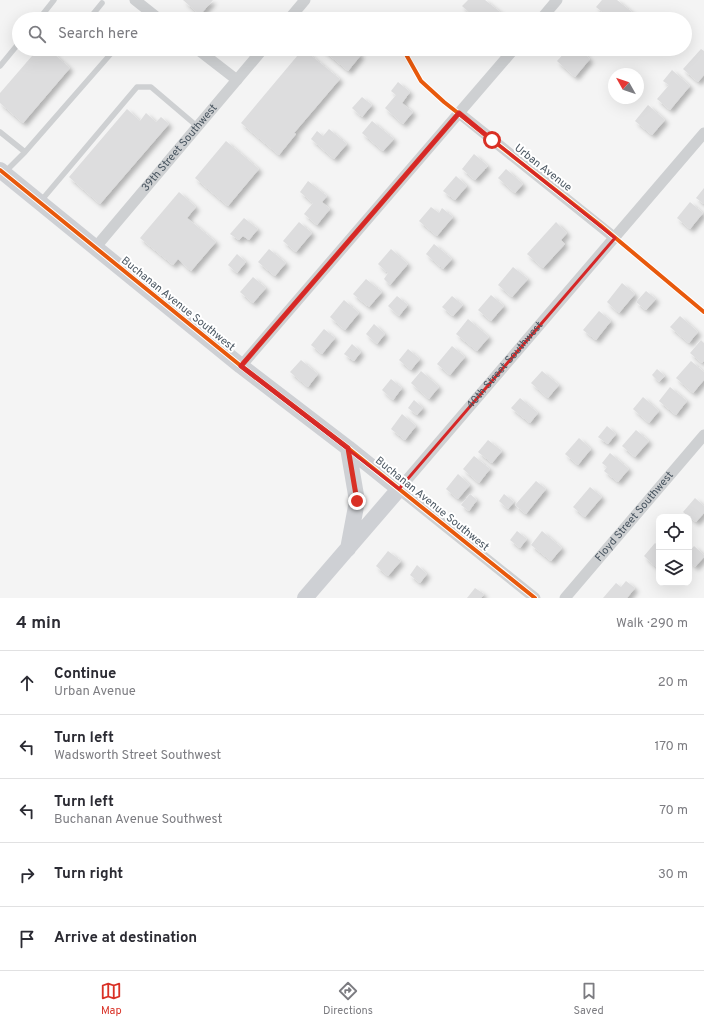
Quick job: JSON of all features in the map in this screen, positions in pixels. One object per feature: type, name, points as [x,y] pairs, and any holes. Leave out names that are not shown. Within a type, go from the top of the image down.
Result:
[{"type":"street","points":[[134,0],[143,12]]},
{"type":"street","points":[[295,12],[305,0]]},
{"type":"street","points":[[547,12],[557,0]]},
{"type":"street","points":[[206,56],[236,80]]},
{"type":"street","name":"39th Street Southwest","points":[[95,248],[258,56]]},
{"type":"street","points":[[241,366],[508,56]]},
{"type":"street","name":"Urban Avenue","points":[[459,113],[616,238]]},
{"type":"street","name":"40th Street Southwest","points":[[306,598],[616,238],[704,133]]},
{"type":"street","name":"Buchanan Avenue Southwest","points":[[2,172],[241,366],[348,448],[535,598]]},
{"type":"street","name":"Floyd Street Southwest","points":[[565,598],[704,435]]},
{"type":"street","points":[[348,448],[357,501],[348,549]]},
{"type":"lane","points":[[45,12],[54,0]]},
{"type":"lane","points":[[95,12],[102,3]]},
{"type":"lane","points":[[0,66],[12,51]]},
{"type":"lane","points":[[2,172],[25,152],[109,56]]},
{"type":"lane","points":[[40,202],[137,86],[151,87],[198,127]]},
{"type":"lane","points":[[0,132],[25,152]]},
{"type":"highlighted area","points":[[459,113],[615,238],[399,489],[241,366]]},
{"type":"building","points":[[183,0],[213,0],[203,12],[197,12]]},
{"type":"building","points":[[468,0],[485,0],[500,12],[469,12],[462,6]]},
{"type":"building","points":[[602,0],[617,0],[632,12],[602,12],[596,7]]},
{"type":"building","points":[[701,49],[704,51],[704,75],[698,82],[683,69]]},
{"type":"building","points":[[32,56],[56,56],[70,68],[23,123],[0,103],[0,93]]},
{"type":"building","points":[[297,56],[312,56],[340,79],[294,133],[296,134],[279,155],[241,123]]},
{"type":"building","points":[[330,56],[360,56],[348,71]]},
{"type":"building","points":[[562,56],[587,56],[590,59],[575,77],[557,61]]},
{"type":"building","points":[[672,70],[690,86],[670,110],[657,99],[669,85],[663,81]]},
{"type":"building","points":[[398,82],[410,92],[402,103],[413,112],[403,124],[385,108],[396,95],[391,91]]},
{"type":"building","points":[[362,97],[372,105],[362,117],[352,108]]},
{"type":"building","points":[[648,105],[665,120],[652,135],[635,121]]},
{"type":"building","points":[[127,109],[140,121],[146,113],[156,122],[161,117],[169,124],[100,204],[69,177]]},
{"type":"building","points":[[372,121],[394,139],[383,151],[362,133]]},
{"type":"building","points":[[329,129],[347,144],[334,159],[311,139],[317,131],[323,136]]},
{"type":"building","points":[[226,141],[259,169],[228,206],[195,178]]},
{"type":"building","points":[[474,154],[488,166],[475,180],[462,169]]},
{"type":"building","points":[[506,169],[523,184],[515,193],[498,178]]},
{"type":"building","points":[[456,176],[467,186],[455,200],[443,191]]},
{"type":"building","points":[[308,181],[327,196],[322,202],[330,209],[317,225],[304,214],[313,203],[300,192]]},
{"type":"building","points":[[704,188],[704,204],[696,198]]},
{"type":"building","points":[[179,192],[196,207],[187,218],[216,242],[191,271],[178,259],[173,265],[140,238]]},
{"type":"building","points":[[690,202],[703,213],[690,229],[677,218]]},
{"type":"building","points":[[431,207],[439,213],[442,208],[453,217],[437,236],[419,221]]},
{"type":"building","points":[[244,218],[258,229],[249,240],[243,236],[239,240],[230,234]]},
{"type":"building","points":[[299,222],[312,233],[296,252],[283,241]]},
{"type":"building","points":[[556,222],[567,233],[561,240],[565,244],[543,268],[527,254]]},
{"type":"building","points":[[434,244],[452,259],[443,269],[426,254]]},
{"type":"building","points":[[269,249],[286,263],[275,276],[258,262]]},
{"type":"building","points":[[391,249],[408,264],[390,285],[384,279],[388,273],[378,264]]},
{"type":"building","points":[[237,254],[246,262],[237,273],[228,265]]},
{"type":"building","points":[[513,267],[528,279],[512,297],[498,285]]},
{"type":"building","points":[[253,277],[266,288],[253,303],[240,292]]},
{"type":"building","points":[[366,279],[382,292],[369,307],[353,294]]},
{"type":"building","points":[[622,283],[635,294],[619,313],[607,302]]},
{"type":"building","points":[[646,291],[656,299],[646,310],[636,302]]},
{"type":"building","points":[[491,295],[504,306],[491,321],[478,310]]},
{"type":"building","points":[[397,296],[408,305],[399,316],[388,306]]},
{"type":"building","points":[[452,296],[463,305],[453,316],[442,307]]},
{"type":"building","points":[[344,300],[359,313],[345,330],[330,317]]},
{"type":"building","points":[[599,311],[611,321],[596,340],[583,330]]},
{"type":"building","points":[[680,316],[698,332],[689,343],[670,327]]},
{"type":"building","points":[[468,319],[489,337],[477,351],[456,334]]},
{"type":"building","points":[[374,324],[385,334],[377,344],[366,334]]},
{"type":"building","points":[[324,329],[335,338],[322,354],[311,345]]},
{"type":"building","points":[[701,340],[704,343],[704,361],[702,363],[690,353]]},
{"type":"building","points":[[352,344],[361,352],[354,361],[344,354]]},
{"type":"building","points":[[452,346],[465,357],[450,375],[437,364]]},
{"type":"building","points":[[408,349],[420,359],[411,370],[399,360]]},
{"type":"building","points":[[301,360],[318,374],[308,387],[290,372]]},
{"type":"building","points":[[691,361],[704,372],[704,380],[693,393],[676,378]]},
{"type":"building","points":[[657,369],[665,376],[659,382],[652,375]]},
{"type":"building","points":[[421,371],[439,387],[429,399],[411,383]]},
{"type":"building","points":[[542,371],[559,385],[548,398],[531,383]]},
{"type":"building","points":[[391,379],[402,388],[393,400],[382,390]]},
{"type":"building","points":[[670,387],[687,401],[676,415],[659,401]]},
{"type":"building","points":[[643,397],[659,411],[649,423],[633,409]]},
{"type":"building","points":[[520,398],[538,413],[530,423],[511,408]]},
{"type":"building","points":[[414,400],[423,408],[417,415],[408,408]]},
{"type":"building","points":[[402,414],[416,426],[405,440],[391,429]]},
{"type":"building","points":[[607,426],[616,434],[608,444],[598,437]]},
{"type":"building","points":[[636,430],[649,441],[635,457],[622,446]]},
{"type":"building","points":[[579,438],[591,449],[578,465],[565,454]]},
{"type":"building","points":[[488,440],[502,451],[492,463],[478,452]]},
{"type":"building","points":[[610,453],[629,469],[618,482],[604,471],[607,467],[602,463]]},
{"type":"building","points":[[474,456],[490,469],[479,483],[463,469]]},
{"type":"building","points":[[458,474],[470,485],[458,499],[446,489]]},
{"type":"building","points":[[536,481],[546,489],[526,514],[515,505]]},
{"type":"building","points":[[590,487],[602,497],[585,517],[573,507]]},
{"type":"building","points":[[470,494],[477,500],[469,511],[461,505]]},
{"type":"building","points":[[504,494],[514,502],[508,509],[499,501]]},
{"type":"building","points":[[695,498],[704,506],[704,513],[696,522],[692,519],[692,514],[686,514],[683,512]]},
{"type":"building","points":[[517,531],[527,539],[520,548],[510,540]]},
{"type":"building","points":[[542,531],[562,548],[551,561],[531,545]]},
{"type":"building","points":[[655,543],[656,544],[656,567],[644,556]]},
{"type":"building","points":[[694,546],[704,555],[695,567],[692,564],[692,548]]},
{"type":"building","points":[[388,551],[401,561],[388,576],[376,566]]},
{"type":"building","points":[[417,565],[427,574],[420,583],[410,575]]},
{"type":"building","points":[[626,581],[635,588],[627,598],[603,598],[616,583],[621,587]]},
{"type":"building","points":[[475,588],[484,594],[481,598],[467,598]]},
{"type":"cycle path","points":[[407,56],[421,81],[444,102],[600,225],[704,312]]},
{"type":"cycle path","points":[[0,170],[241,366],[348,448],[535,598]]},
{"type":"route","points":[[357,501],[348,448],[241,366],[459,113],[492,140]]}]
